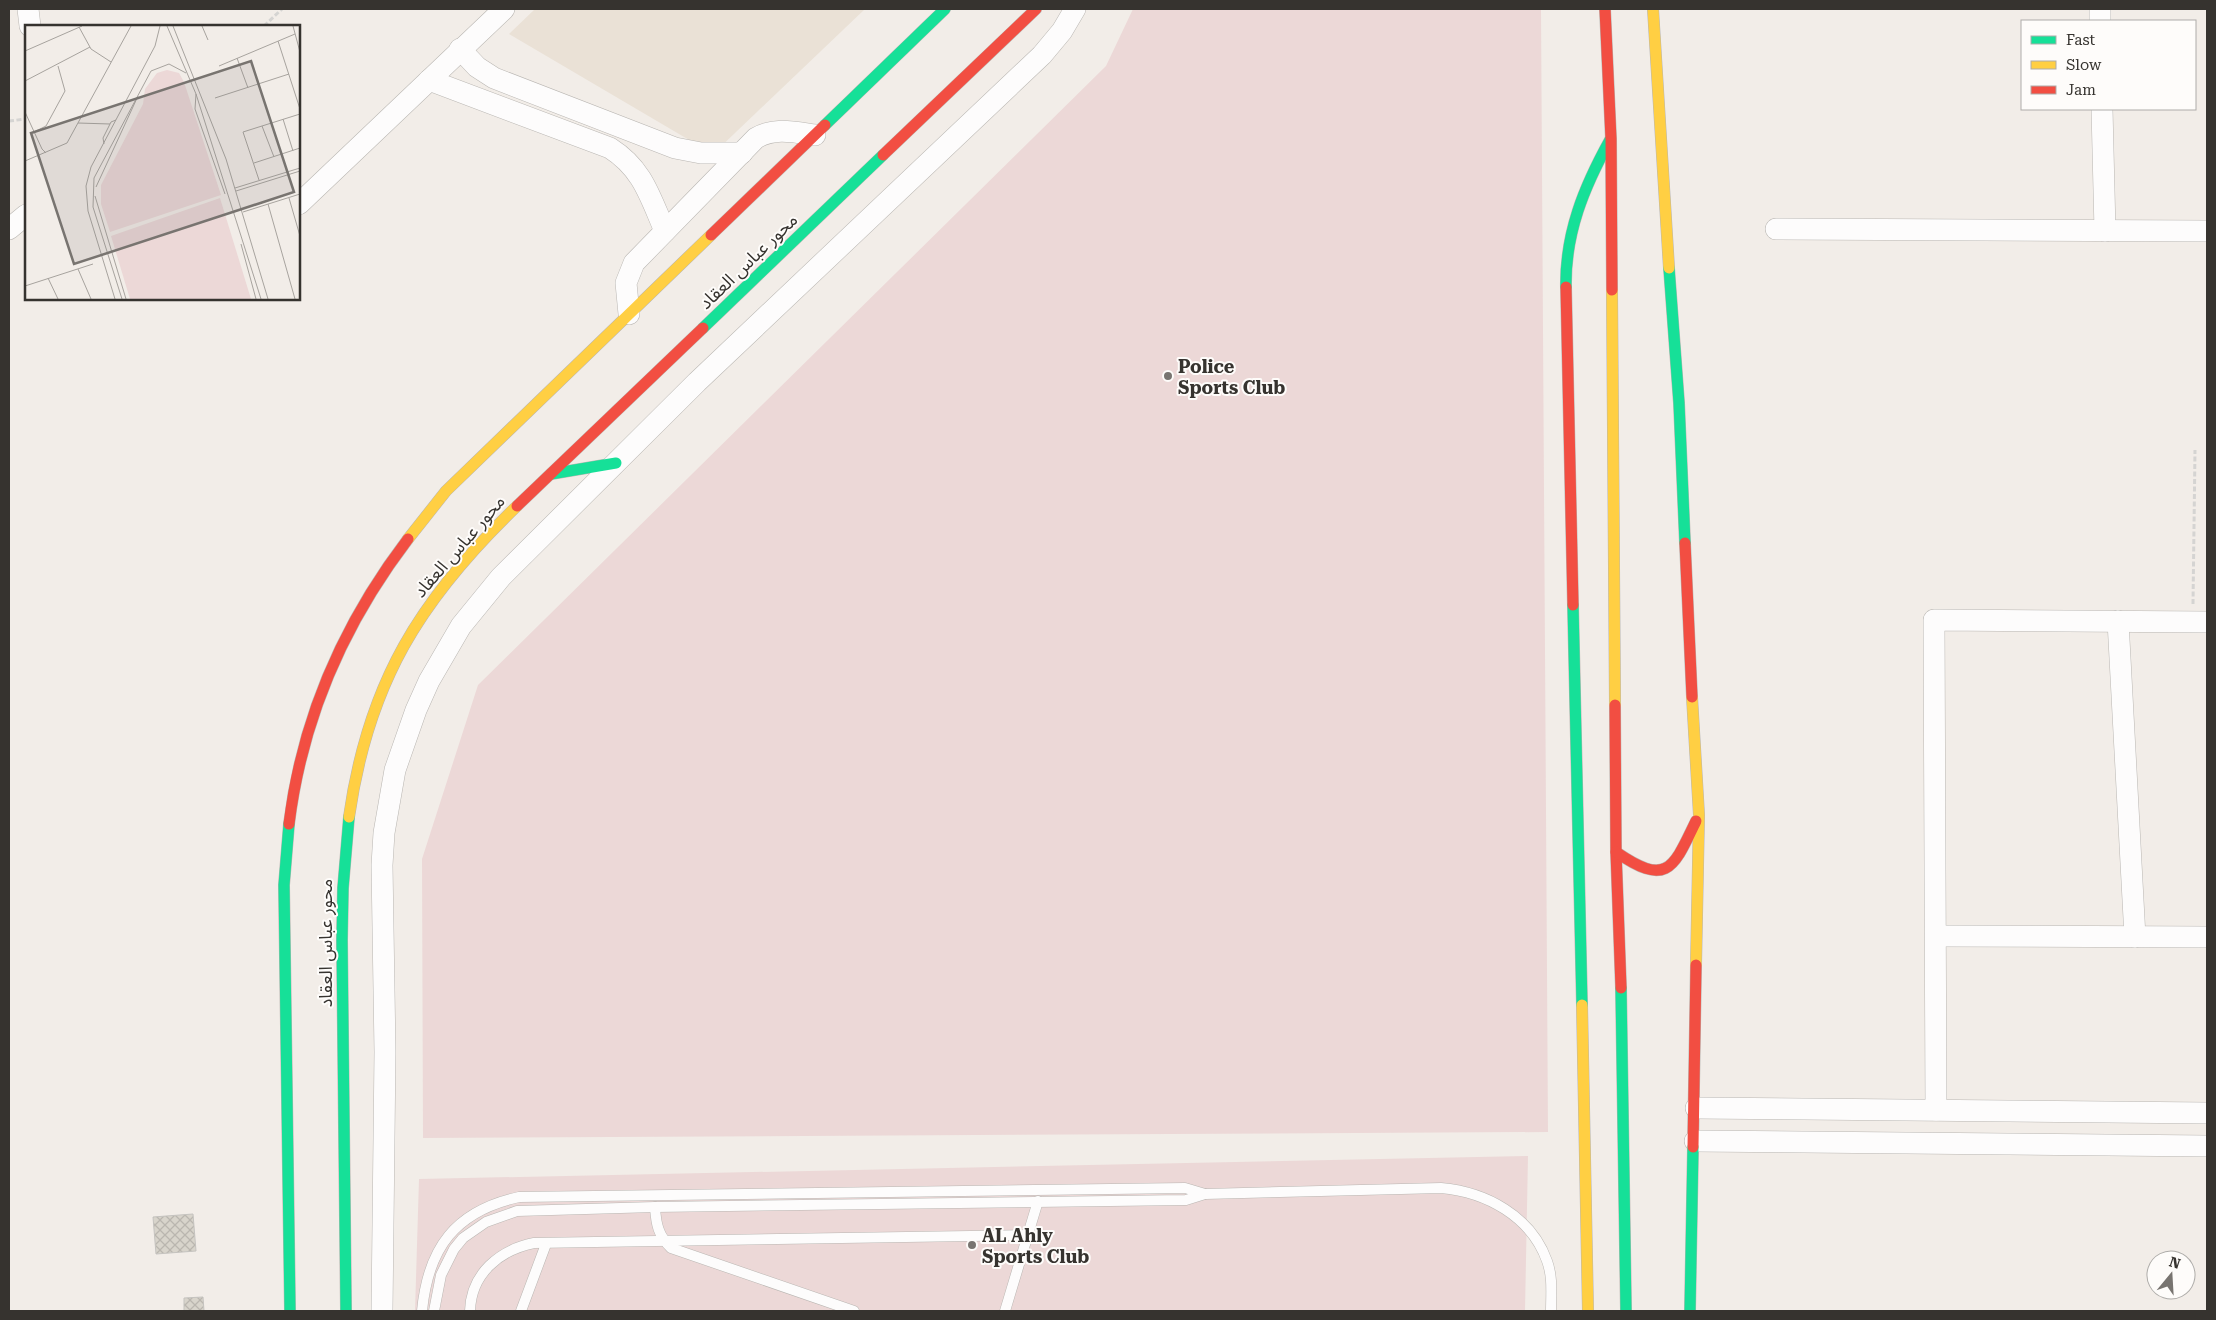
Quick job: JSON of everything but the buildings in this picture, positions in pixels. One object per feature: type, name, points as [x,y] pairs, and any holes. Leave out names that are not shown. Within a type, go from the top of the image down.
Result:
[{"type":"main road","points":[[290,1311],[284,885],[289,823],[299,765],[317,705],[341,644],[371,590],[406,538],[446,491],[945,9]]},
{"type":"main road","name":"محور عباس العقاد","points":[[346,1311],[342,920],[348,810],[360,751],[380,695],[404,642],[436,593],[472,552],[1036,9]]},
{"type":"main road","points":[[1605,9],[1611,139],[1616,852],[1621,1211],[1626,1311]]},
{"type":"main road","points":[[1653,9],[1666,230],[1679,403],[1699,815],[1696,1108],[1690,1311]]},
{"type":"main road","points":[[1588,1311],[1592,1211],[1566,266],[1575,212],[1585,186],[1611,139]]},
{"type":"main road","points":[[551,474],[616,463]]},
{"type":"main road","points":[[1616,852],[1648,871],[1665,869],[1678,857],[1699,815]]},
{"type":"street","points":[[28,9],[30,25]]},
{"type":"street","points":[[300,203],[504,9]]},
{"type":"street","points":[[382,1311],[385,1052],[382,865],[385,826],[395,770],[419,703],[444,653],[461,626],[501,577],[697,382],[1042,54],[1062,31],[1075,9]]},
{"type":"street","points":[[460,49],[485,73],[689,151],[742,153]]},
{"type":"street","points":[[430,80],[610,148],[632,164],[646,186],[665,231]]},
{"type":"street","points":[[504,107],[512,84]]},
{"type":"street","points":[[543,122],[550,99]]},
{"type":"street","points":[[2102,110],[2105,231]]},
{"type":"street","points":[[586,138],[594,115]]},
{"type":"street","points":[[629,314],[626,284],[630,269],[756,138],[769,132],[781,130],[815,135]]},
{"type":"street","points":[[9,229],[25,216]]},
{"type":"street","points":[[1776,230],[2207,231]]},
{"type":"street","points":[[9,234],[25,233]]},
{"type":"street","points":[[1936,1110],[1934,620],[2200,622]]},
{"type":"street","points":[[2118,621],[2135,937]]},
{"type":"street","points":[[1936,936],[2207,937]]},
{"type":"street","points":[[1696,1108],[2207,1113]]},
{"type":"street","points":[[1695,1141],[2207,1146]]},
{"type":"lane","points":[[422,1311],[427,1275],[446,1239],[472,1215],[495,1204],[519,1197],[1184,1188],[1204,1194]]},
{"type":"lane","points":[[434,1311],[437,1291],[446,1262],[464,1238],[486,1222],[517,1211],[655,1207],[1186,1200],[1204,1194],[1441,1188],[1471,1192],[1499,1205],[1517,1218],[1532,1235],[1547,1261],[1551,1279],[1551,1311]]},
{"type":"lane","points":[[1004,1311],[1038,1201]]},
{"type":"lane","points":[[655,1207],[657,1228],[664,1241],[679,1252],[854,1311]]},
{"type":"lane","points":[[470,1311],[476,1284],[490,1264],[499,1256],[522,1246],[664,1241],[1027,1235]]},
{"type":"lane","points":[[521,1311],[546,1244]]},
{"type":"path","points":[[265,25],[282,9]]},
{"type":"path","points":[[9,121],[25,119]]},
{"type":"path","points":[[2195,450],[2200,622]]},
{"type":"shaded area","points":[[535,9],[865,9],[713,154],[509,34]]},
{"type":"shaded area","name":"Police Sports Club","points":[[1133,9],[1541,9],[1548,1132],[423,1138],[422,859],[478,685],[1106,66]]},
{"type":"shaded area","name":"AL Ahly Sports Club","points":[[1528,1156],[1525,1311],[415,1311],[419,1179]]},
{"type":"traffic: fast","points":[[825,125],[945,9]]},
{"type":"traffic: fast","points":[[1566,287],[1569,248],[1578,211],[1592,175],[1610,140]]},
{"type":"traffic: fast","points":[[703,328],[883,155]]},
{"type":"traffic: fast","points":[[1669,268],[1679,403],[1685,543]]},
{"type":"traffic: fast","points":[[551,474],[616,463]]},
{"type":"traffic: fast","points":[[1573,605],[1582,1005]]},
{"type":"traffic: fast","points":[[346,1311],[342,940],[343,888],[349,817]]},
{"type":"traffic: fast","points":[[289,824],[284,885],[290,1311]]},
{"type":"traffic: fast","points":[[1621,988],[1626,1311]]},
{"type":"traffic: fast","points":[[1690,1311],[1693,1147]]},
{"type":"traffic: slow","points":[[1653,9],[1669,268]]},
{"type":"traffic: slow","points":[[408,539],[446,491],[711,235]]},
{"type":"traffic: slow","points":[[1612,290],[1615,705]]},
{"type":"traffic: slow","points":[[349,817],[358,769],[370,725],[385,684],[404,646],[426,610],[452,575],[517,506]]},
{"type":"traffic: slow","points":[[1692,697],[1699,815],[1696,965]]},
{"type":"traffic: slow","points":[[1582,1005],[1588,1311]]},
{"type":"traffic: jam","points":[[883,155],[1036,9]]},
{"type":"traffic: jam","points":[[1605,9],[1611,139],[1612,290]]},
{"type":"traffic: jam","points":[[711,235],[825,125]]},
{"type":"traffic: jam","points":[[1566,287],[1573,605]]},
{"type":"traffic: jam","points":[[517,506],[703,328]]},
{"type":"traffic: jam","points":[[289,824],[295,785],[304,747],[315,710],[329,674],[364,604],[408,539]]},
{"type":"traffic: jam","points":[[1685,543],[1692,697]]},
{"type":"traffic: jam","points":[[1615,705],[1616,852],[1621,988]]},
{"type":"traffic: jam","points":[[1616,852],[1647,869],[1658,870],[1666,868],[1681,851],[1696,821]]},
{"type":"traffic: jam","points":[[1693,1147],[1696,965]]},
{"type":"place","name":"Police Sports Club","points":[[1168,376]]},
{"type":"place","name":"AL Ahly Sports Club","points":[[972,1245]]}]
